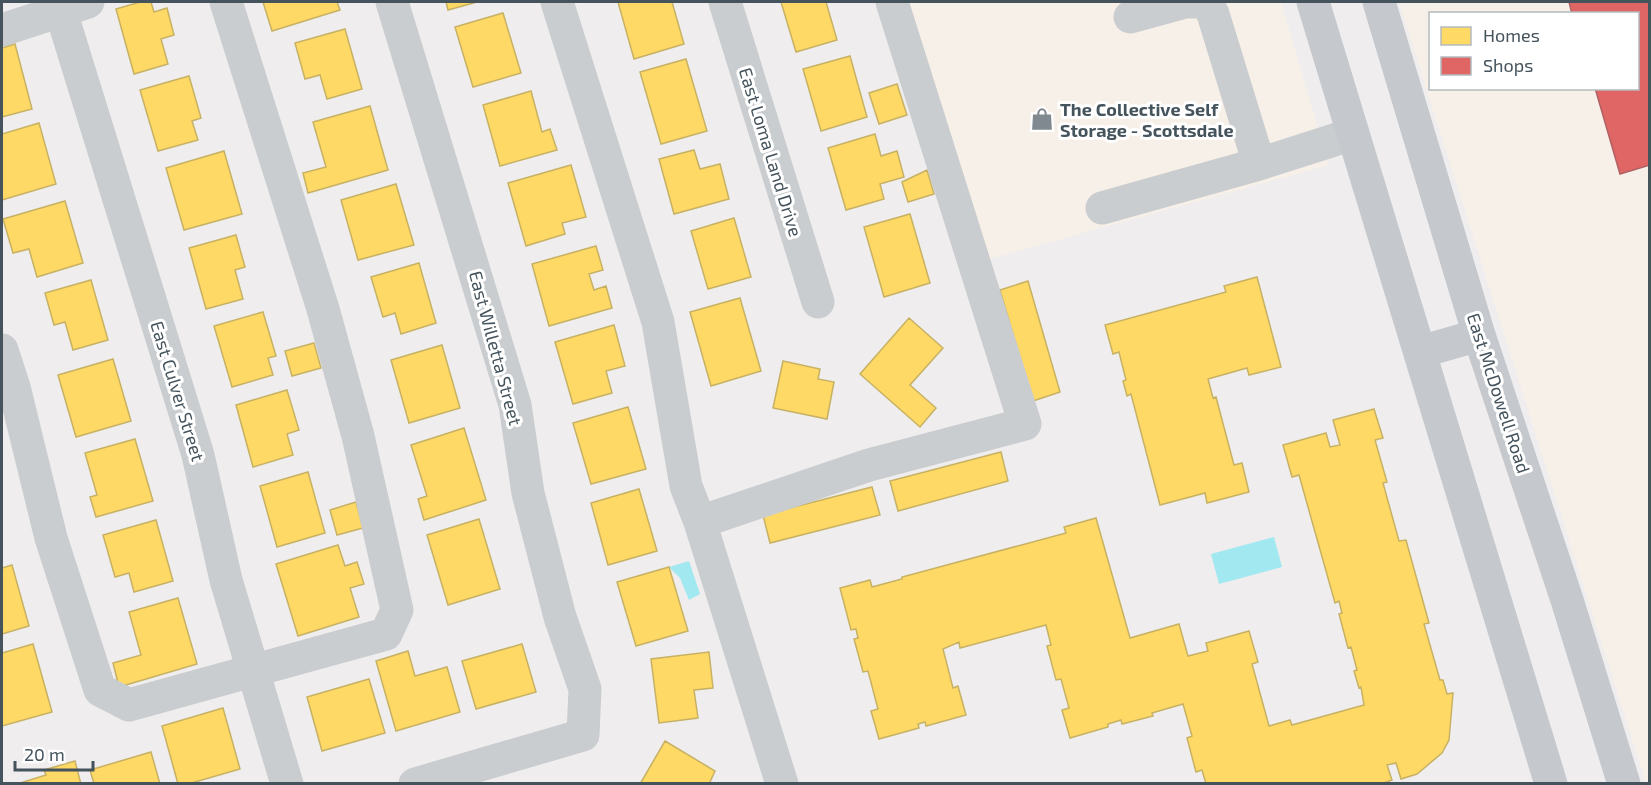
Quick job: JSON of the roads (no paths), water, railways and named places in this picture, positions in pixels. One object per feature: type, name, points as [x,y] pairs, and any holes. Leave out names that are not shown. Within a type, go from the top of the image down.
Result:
[{"type":"main road","points":[[1313,2],[1551,783]]},
{"type":"main road","name":"East McDowell Road","points":[[1379,2],[1479,335],[1567,600],[1624,783]]},
{"type":"main road","points":[[1420,352],[1479,335]]},
{"type":"street","points":[[2,350],[14,387],[51,538],[100,690],[129,705],[386,634],[397,610],[358,436],[326,321],[226,2]]},
{"type":"street","name":"East Willetta Street","points":[[392,2],[515,405],[528,493],[560,617],[585,689],[583,735],[415,783]]},
{"type":"street","points":[[557,2],[658,322],[686,486],[700,522],[782,783]]},
{"type":"street","name":"East Loma Land Drive","points":[[725,2],[818,302]]},
{"type":"street","points":[[700,522],[869,465],[1025,424],[892,2]]},
{"type":"street","points":[[1130,17],[1185,2],[1206,2],[1213,14],[1259,164]]},
{"type":"street","points":[[2,30],[69,4]]},
{"type":"street","name":"East Culver Street","points":[[69,4],[198,455],[226,580],[287,783]]},
{"type":"street","points":[[1102,208],[1259,164],[1353,134]]},
{"type":"water","points":[[1274,537],[1282,567],[1219,584],[1211,554]]},
{"type":"water","points":[[689,561],[700,594],[689,600],[680,578],[669,567]]},
{"type":"place","name":"The Collective Self Storage - Scottsdale","points":[[1042,119]]}]
